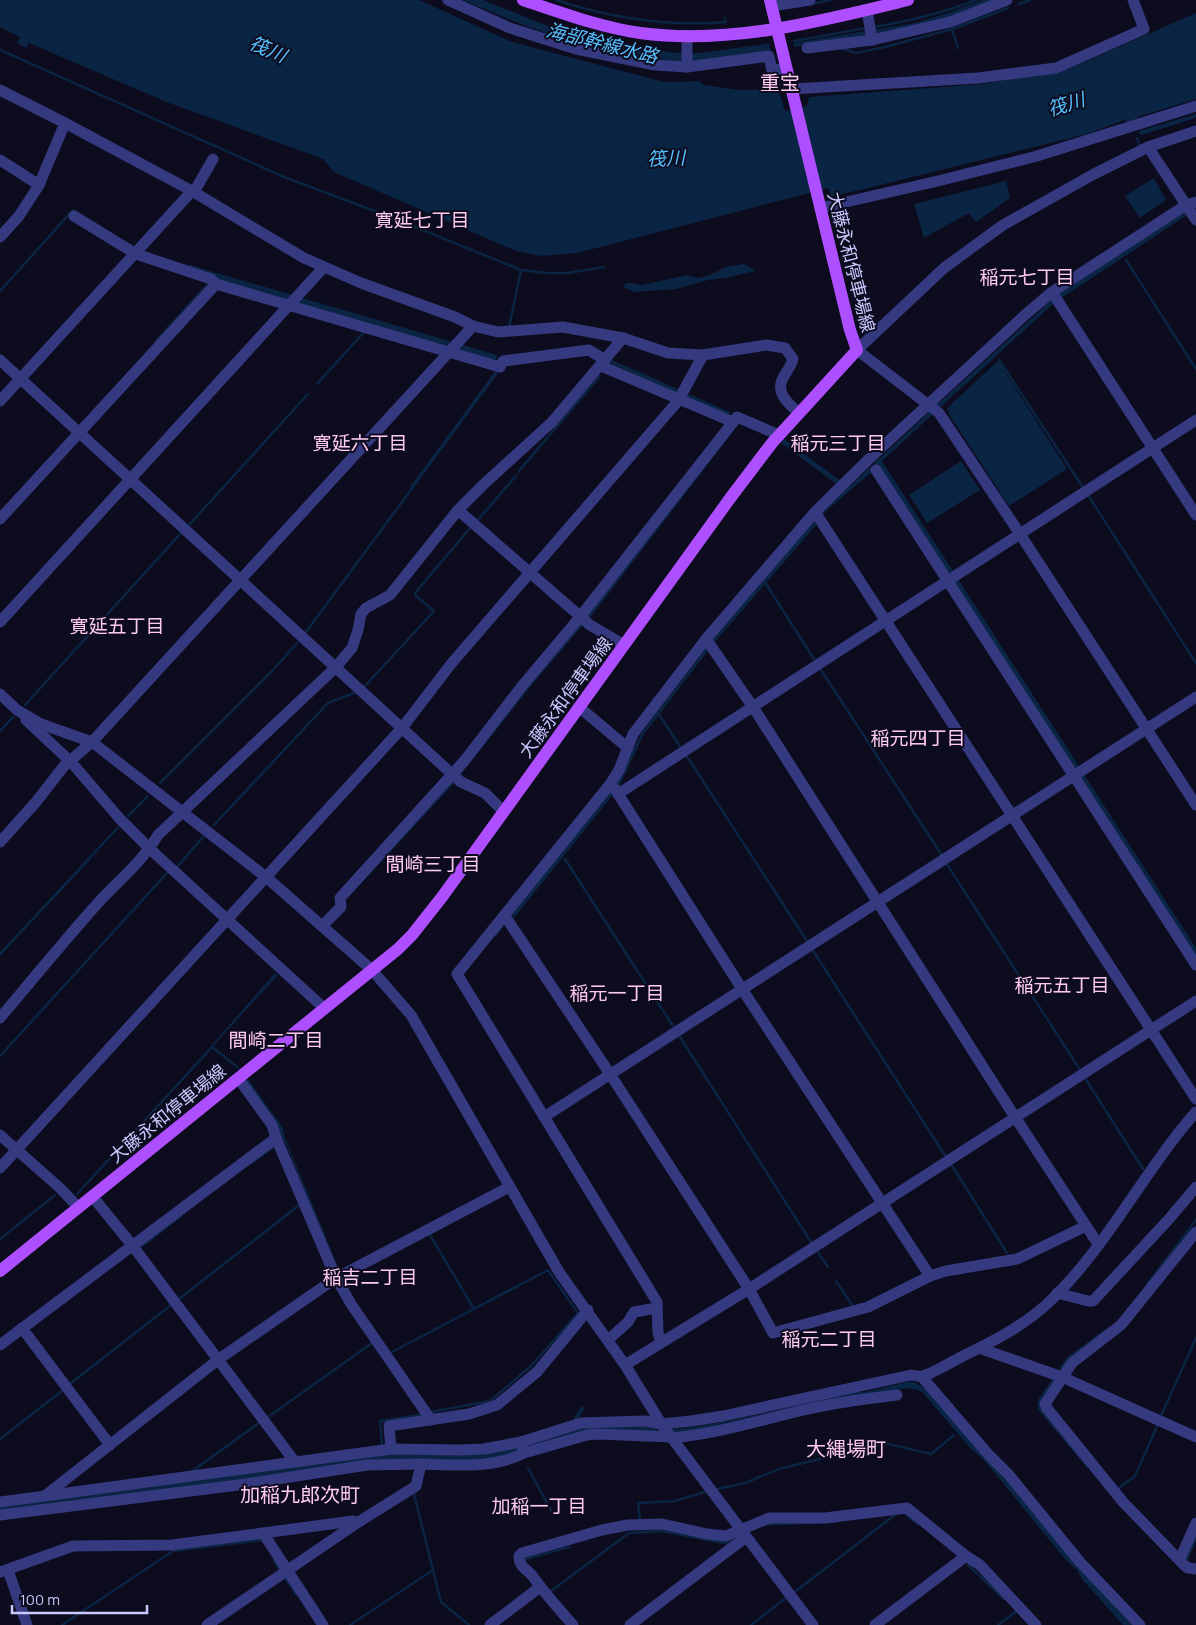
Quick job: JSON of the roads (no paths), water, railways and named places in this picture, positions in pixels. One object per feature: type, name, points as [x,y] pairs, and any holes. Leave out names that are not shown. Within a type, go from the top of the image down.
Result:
[{"type":"main road","points":[[523,0],[570,16],[615,28],[687,40],[776,28],[908,0]]},
{"type":"main road","name":"大藤永和停車場線","points":[[0,1271],[325,1009],[398,949],[412,935],[442,897],[779,435],[857,350],[850,330],[771,3]]},
{"type":"street","points":[[448,0],[510,28],[576,49],[655,65],[687,65],[769,56],[772,71],[786,68]]},
{"type":"street","points":[[771,3],[810,0]]},
{"type":"street","points":[[807,48],[871,34],[950,22],[1007,0]]},
{"type":"street","points":[[792,89],[978,78],[1056,68],[1144,29],[1133,0]]},
{"type":"street","points":[[867,10],[871,34]]},
{"type":"street","points":[[687,40],[687,65]]},
{"type":"street","points":[[0,90],[193,191],[304,258],[324,268],[361,284],[456,317],[473,326],[498,332],[563,327],[623,338],[668,353],[703,355],[766,345],[785,348],[793,359],[782,381],[781,389],[787,403],[799,413]]},
{"type":"street","points":[[820,208],[1037,156],[1196,106]]},
{"type":"street","points":[[0,237],[19,216],[39,186],[65,123]]},
{"type":"street","points":[[1196,131],[1148,147],[1094,174],[1003,225],[944,268],[857,350],[933,407],[1020,534],[1196,805]]},
{"type":"street","points":[[930,1276],[742,989],[615,788],[619,770],[633,734],[818,516],[837,490],[933,407],[1026,314],[1192,210],[1148,147]]},
{"type":"street","points":[[0,401],[193,191],[213,159]]},
{"type":"street","points":[[0,160],[39,186]]},
{"type":"street","points":[[74,216],[136,254],[211,279],[216,284],[293,302],[452,348],[500,367],[503,361],[589,350],[603,363],[682,395],[733,422]]},
{"type":"street","points":[[0,622],[324,268]]},
{"type":"street","points":[[0,519],[216,284]]},
{"type":"street","points":[[1055,296],[1196,515]]},
{"type":"street","points":[[0,842],[36,802],[64,766],[71,762],[92,742],[473,326]]},
{"type":"street","points":[[0,1018],[88,915],[150,848],[158,835],[335,668],[352,648],[361,614],[366,608],[390,595],[458,510],[540,434],[623,338]]},
{"type":"street","points":[[0,1168],[402,728],[451,664],[682,395],[703,355]]},
{"type":"street","points":[[0,360],[455,777],[484,793],[504,812]]},
{"type":"street","points":[[322,926],[341,907],[340,898],[455,777],[522,686],[580,617],[737,417],[779,435]]},
{"type":"street","points":[[661,1342],[658,1333],[657,1302],[458,974],[500,921],[615,788],[753,707],[1196,420]]},
{"type":"street","points":[[876,470],[951,579],[1077,773],[1196,965]]},
{"type":"street","points":[[458,510],[580,617],[624,645]]},
{"type":"street","points":[[818,516],[1196,1099]]},
{"type":"street","points":[[709,643],[753,707],[1098,1244]]},
{"type":"street","points":[[0,694],[71,762],[120,819],[325,1009]]},
{"type":"street","points":[[544,1117],[1196,697]]},
{"type":"street","points":[[579,707],[628,748]]},
{"type":"street","points":[[17,710],[41,724],[92,742],[266,877],[372,970],[410,1015],[559,1272],[588,1310],[661,1425],[814,1625]]},
{"type":"street","points":[[506,916],[749,1289],[774,1333],[868,1307],[930,1276],[946,1271],[1017,1260],[1086,1226]]},
{"type":"street","points":[[625,1366],[749,1289],[1196,1001]]},
{"type":"street","points":[[238,1078],[272,1125],[336,1278],[351,1304],[431,1420]]},
{"type":"street","points":[[0,1515],[237,1485],[367,1465],[459,1465],[495,1462],[578,1424],[645,1421],[661,1425],[723,1416],[911,1375],[922,1376],[1017,1326],[1045,1305],[1098,1244],[1148,1173],[1196,1112]]},
{"type":"street","points":[[0,1135],[60,1188],[78,1207]]},
{"type":"street","points":[[0,1345],[132,1245],[278,1142]]},
{"type":"street","points":[[45,1496],[219,1359],[336,1278],[509,1187]]},
{"type":"street","points":[[1057,1293],[1093,1301],[1196,1187]]},
{"type":"street","points":[[92,1196],[132,1245],[295,1462]]},
{"type":"street","points":[[1196,1232],[1121,1325],[1072,1363],[1045,1404],[1123,1502],[1188,1568],[1196,1569]]},
{"type":"street","points":[[608,1340],[628,1322],[634,1312],[657,1308]]},
{"type":"street","points":[[391,1449],[389,1426],[470,1414],[497,1405],[537,1372],[588,1310]]},
{"type":"street","points":[[22,1328],[110,1445]]},
{"type":"street","points":[[978,1348],[1062,1377],[1196,1437]]},
{"type":"street","points":[[922,1376],[988,1454],[1009,1475],[1080,1562],[1140,1625]]},
{"type":"street","points":[[0,1502],[391,1449],[460,1450],[523,1448],[598,1434],[615,1436],[696,1436],[793,1412],[897,1395]]},
{"type":"street","points":[[207,1625],[357,1523],[416,1486],[420,1464]]},
{"type":"street","points":[[630,1625],[743,1533],[769,1518],[825,1518],[907,1508],[966,1556],[980,1565],[1036,1625]]},
{"type":"street","points":[[27,1625],[4,1571],[73,1546],[152,1547],[353,1521],[357,1523]]},
{"type":"street","points":[[1180,1559],[1196,1523]]},
{"type":"street","points":[[573,1625],[540,1588],[533,1576],[524,1569],[519,1560],[519,1556],[522,1553],[533,1548],[628,1525],[662,1524],[707,1534],[726,1536],[743,1533]]},
{"type":"street","points":[[263,1533],[323,1625]]},
{"type":"street","points":[[875,1625],[966,1556]]},
{"type":"street","points":[[490,1625],[540,1588]]},
{"type":"water","name":"筏川","points":[[0,0],[419,0],[512,42],[664,82],[699,81],[704,85],[739,90],[778,89],[785,111],[807,106],[809,97],[984,84],[1070,68],[1196,13],[1196,99],[1137,117],[1134,122],[1129,123],[1124,120],[1087,134],[831,197],[829,188],[577,253],[541,256],[516,251],[334,172],[323,159],[164,101],[29,43],[26,48],[17,43],[20,37],[0,27]]},
{"type":"water","name":"海部幹線水路","points":[[463,0],[483,0],[556,29],[626,46],[678,53],[700,53],[770,44],[770,46],[765,47],[770,47],[771,50],[698,61],[676,61],[645,57],[571,41],[527,26]]},
{"type":"water","points":[[982,0],[995,0],[949,18],[877,34],[794,47],[793,43],[915,23]]},
{"type":"water","points":[[1196,114],[1196,118],[1141,135],[1139,131]]},
{"type":"water","points":[[1154,178],[1166,200],[1140,218],[1125,196]]},
{"type":"water","points":[[1006,181],[1010,198],[976,222],[969,213],[924,238],[914,204]]},
{"type":"water","points":[[1196,208],[1196,212],[1187,215],[1054,303],[882,461],[1196,948],[1196,959],[873,471],[826,511],[818,523],[714,643],[644,734],[619,787],[514,918],[512,915],[629,758],[642,732],[714,638],[842,488],[781,443],[784,439],[849,487],[927,414],[932,406],[940,402],[1059,293],[1185,210]]},
{"type":"water","points":[[744,264],[756,271],[708,280],[676,289],[634,292],[623,287],[626,283],[642,285],[687,275],[697,278],[708,276],[726,267]]},
{"type":"water","points":[[217,273],[497,355],[495,362],[216,280],[214,274]]},
{"type":"water","points":[[612,360],[730,412],[729,416],[609,363]]},
{"type":"water","points":[[998,361],[1067,469],[1009,506],[948,413],[947,408]]},
{"type":"water","points":[[496,370],[499,372],[412,490],[410,487]]},
{"type":"water","points":[[737,424],[589,619],[586,617]]},
{"type":"water","points":[[961,461],[980,490],[927,523],[909,495]]},
{"type":"water","points":[[581,622],[584,624],[535,681],[455,782],[347,899],[344,897]]},
{"type":"water","points":[[118,826],[120,827],[0,956],[0,952]]},
{"type":"water","points":[[275,973],[278,975],[213,1046],[239,1067],[238,1069],[210,1047]]},
{"type":"water","points":[[248,1079],[283,1128],[284,1135],[338,1267],[336,1268],[285,1142],[245,1082]]},
{"type":"water","points":[[914,1382],[925,1388],[1133,1625],[1123,1625],[1082,1579],[1077,1570],[1065,1559],[984,1460],[972,1450],[923,1393],[906,1388],[686,1433],[596,1431],[494,1459],[242,1481],[0,1511],[0,1506],[378,1455],[469,1455],[577,1428],[574,1417],[582,1406],[585,1408],[577,1419],[601,1426],[647,1427],[658,1430],[687,1428],[729,1421]]},
{"type":"waterway","points":[[556,0],[598,12],[640,20],[704,23],[726,22],[725,18]]},
{"type":"waterway","points":[[812,4],[830,0]]},
{"type":"waterway","points":[[874,27],[926,16],[976,0]]},
{"type":"waterway","points":[[1019,4],[1030,0]]},
{"type":"waterway","points":[[840,48],[857,53],[889,46],[952,29],[1008,8]]},
{"type":"waterway","points":[[794,41],[866,28]]},
{"type":"waterway","points":[[952,29],[958,48]]},
{"type":"waterway","points":[[0,50],[284,177],[393,218],[521,270],[568,273],[604,267]]},
{"type":"waterway","points":[[1137,138],[1139,145]]},
{"type":"waterway","points":[[0,291],[73,210],[77,212]]},
{"type":"waterway","points":[[1126,260],[1196,369]]},
{"type":"waterway","points":[[190,266],[215,274],[216,276]]},
{"type":"waterway","points":[[509,327],[521,270]]},
{"type":"waterway","points":[[155,342],[208,284]]},
{"type":"waterway","points":[[317,384],[365,331]]},
{"type":"waterway","points":[[999,360],[1084,489]]},
{"type":"waterway","points":[[519,471],[600,376]]},
{"type":"waterway","points":[[189,525],[308,394]]},
{"type":"waterway","points":[[476,522],[516,476]]},
{"type":"waterway","points":[[306,632],[413,487]]},
{"type":"waterway","points":[[1088,495],[1196,663]]},
{"type":"waterway","points":[[365,686],[434,611],[415,593],[471,527]]},
{"type":"waterway","points":[[25,705],[181,533]]},
{"type":"waterway","points":[[766,584],[814,659]]},
{"type":"waterway","points":[[160,783],[272,671],[299,641]]},
{"type":"waterway","points":[[821,670],[941,854]]},
{"type":"waterway","points":[[214,825],[328,703],[354,693]]},
{"type":"waterway","points":[[658,713],[681,748]]},
{"type":"waterway","points":[[0,731],[13,717]]},
{"type":"waterway","points":[[686,755],[807,941]]},
{"type":"waterway","points":[[128,816],[148,796]]},
{"type":"waterway","points":[[178,866],[203,837]]},
{"type":"waterway","points":[[565,859],[673,1026]]},
{"type":"waterway","points":[[946,863],[1079,1068]]},
{"type":"waterway","points":[[0,1056],[167,873]]},
{"type":"waterway","points":[[496,935],[504,924]]},
{"type":"waterway","points":[[812,949],[946,1157]]},
{"type":"waterway","points":[[680,1037],[811,1242]]},
{"type":"waterway","points":[[77,1194],[212,1047]]},
{"type":"waterway","points":[[1085,1078],[1143,1169]]},
{"type":"waterway","points":[[251,1163],[275,1146]]},
{"type":"waterway","points":[[951,1164],[1007,1253]]},
{"type":"waterway","points":[[0,1239],[55,1195]]},
{"type":"waterway","points":[[179,1299],[298,1206]]},
{"type":"waterway","points":[[142,1246],[181,1216]]},
{"type":"waterway","points":[[1148,1283],[1196,1220]]},
{"type":"waterway","points":[[430,1235],[474,1309]]},
{"type":"waterway","points":[[817,1251],[828,1267]]},
{"type":"waterway","points":[[392,1352],[548,1270],[578,1313],[531,1366],[490,1401],[431,1412]]},
{"type":"waterway","points":[[836,1281],[852,1305]]},
{"type":"waterway","points":[[71,1383],[171,1305]]},
{"type":"waterway","points":[[1061,1368],[1068,1358],[1109,1328]]},
{"type":"waterway","points":[[1161,1416],[1196,1338]]},
{"type":"waterway","points":[[268,1417],[372,1343]]},
{"type":"waterway","points":[[1053,1380],[1039,1401],[1039,1409],[1088,1467]]},
{"type":"waterway","points":[[0,1439],[63,1390]]},
{"type":"waterway","points":[[382,1445],[380,1421],[420,1415]]},
{"type":"waterway","points":[[191,1472],[259,1423]]},
{"type":"waterway","points":[[1119,1488],[1135,1476],[1158,1424]]},
{"type":"waterway","points":[[717,1489],[745,1483],[779,1469],[884,1443],[931,1454],[954,1435]]},
{"type":"waterway","points":[[528,1468],[553,1514]]},
{"type":"waterway","points":[[640,1521],[638,1503],[675,1501],[705,1492]]},
{"type":"waterway","points":[[414,1494],[441,1602],[469,1625]]},
{"type":"waterway","points":[[902,1513],[918,1524]]},
{"type":"waterway","points":[[796,1591],[896,1514]]},
{"type":"waterway","points":[[765,1525],[834,1522]]},
{"type":"waterway","points":[[551,1591],[629,1533],[661,1531],[725,1543],[733,1539]]},
{"type":"waterway","points":[[1187,1559],[1196,1538]]},
{"type":"waterway","points":[[62,1625],[173,1551],[262,1541]]},
{"type":"waterway","points":[[525,1562],[526,1559],[569,1547]]},
{"type":"waterway","points":[[274,1561],[280,1570]]},
{"type":"waterway","points":[[968,1565],[1004,1599]]},
{"type":"waterway","points":[[350,1625],[433,1570]]},
{"type":"waterway","points":[[284,1576],[296,1594]]},
{"type":"waterway","points":[[751,1625],[786,1598]]},
{"type":"waterway","points":[[998,1625],[1017,1611]]},
{"type":"district","name":"重宝","points":[[780,82]]},
{"type":"district","name":"寛延七丁目","points":[[422,220]]},
{"type":"district","name":"稲元七丁目","points":[[1027,277]]},
{"type":"district","name":"寛延六丁目","points":[[360,443]]},
{"type":"district","name":"稲元三丁目","points":[[838,443]]},
{"type":"district","name":"寛延五丁目","points":[[117,626]]},
{"type":"district","name":"稲元四丁目","points":[[918,738]]},
{"type":"district","name":"間崎三丁目","points":[[433,864]]},
{"type":"district","name":"稲元五丁目","points":[[1062,985]]},
{"type":"district","name":"稲元一丁目","points":[[617,993]]},
{"type":"district","name":"間崎二丁目","points":[[276,1040]]},
{"type":"district","name":"稲吉二丁目","points":[[370,1277]]},
{"type":"district","name":"稲元二丁目","points":[[829,1339]]},
{"type":"district","name":"大縄場町","points":[[846,1448]]},
{"type":"district","name":"加稲九郎次町","points":[[300,1494]]},
{"type":"district","name":"加稲一丁目","points":[[539,1506]]}]
